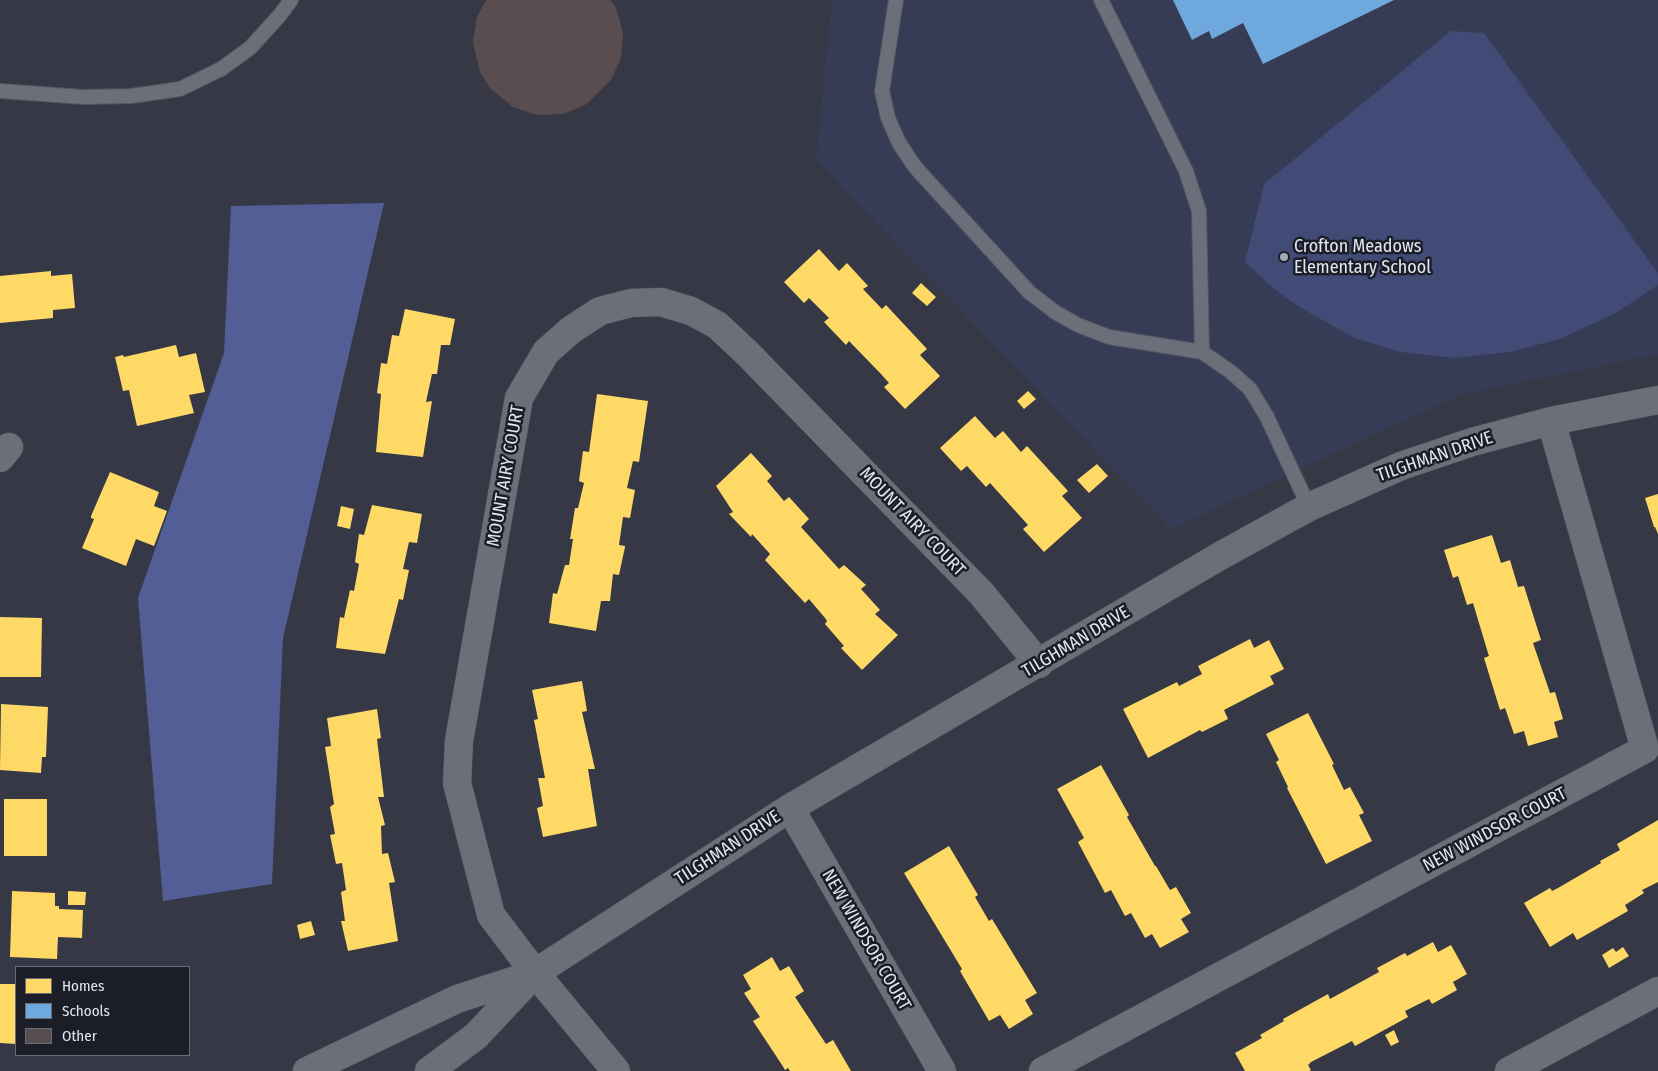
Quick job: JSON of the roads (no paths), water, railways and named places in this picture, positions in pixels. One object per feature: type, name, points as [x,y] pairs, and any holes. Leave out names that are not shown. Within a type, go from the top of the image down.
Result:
[{"type":"street","name":"MOUNT AIRY COURT","points":[[616,1071],[535,974],[491,915],[457,783],[459,741],[520,398],[546,352],[571,330],[600,311],[631,303],[660,302],[690,311],[718,325],[982,592],[1039,664]]},
{"type":"street","name":"TILGHMAN DRIVE","points":[[429,1071],[476,1036],[535,974],[790,808],[1039,664],[1220,556],[1309,507],[1401,466],[1472,442],[1552,421],[1658,400]]},
{"type":"street","name":"NEW WINDSOR COURT","points":[[1043,1071],[1645,749],[1552,421]]},
{"type":"street","name":"NEW WINDSOR COURT","points":[[790,808],[942,1071]]},
{"type":"street","name":"TILGHMAN DRIVE","points":[[308,1071],[457,999],[535,974]]},
{"type":"street","points":[[1509,1071],[1658,991]]},
{"type":"lane","points":[[0,91],[83,97],[131,96],[180,89],[221,70],[250,48],[291,0]]},
{"type":"lane","points":[[896,0],[882,91],[888,118],[899,143],[915,167],[1030,292],[1055,312],[1078,325],[1109,337],[1202,352],[1231,372],[1250,389],[1266,417],[1309,507]]},
{"type":"lane","points":[[1101,0],[1186,171],[1199,212],[1202,352]]},
{"type":"place","name":"Crofton Meadows Elementary School","points":[[1284,257]]}]
